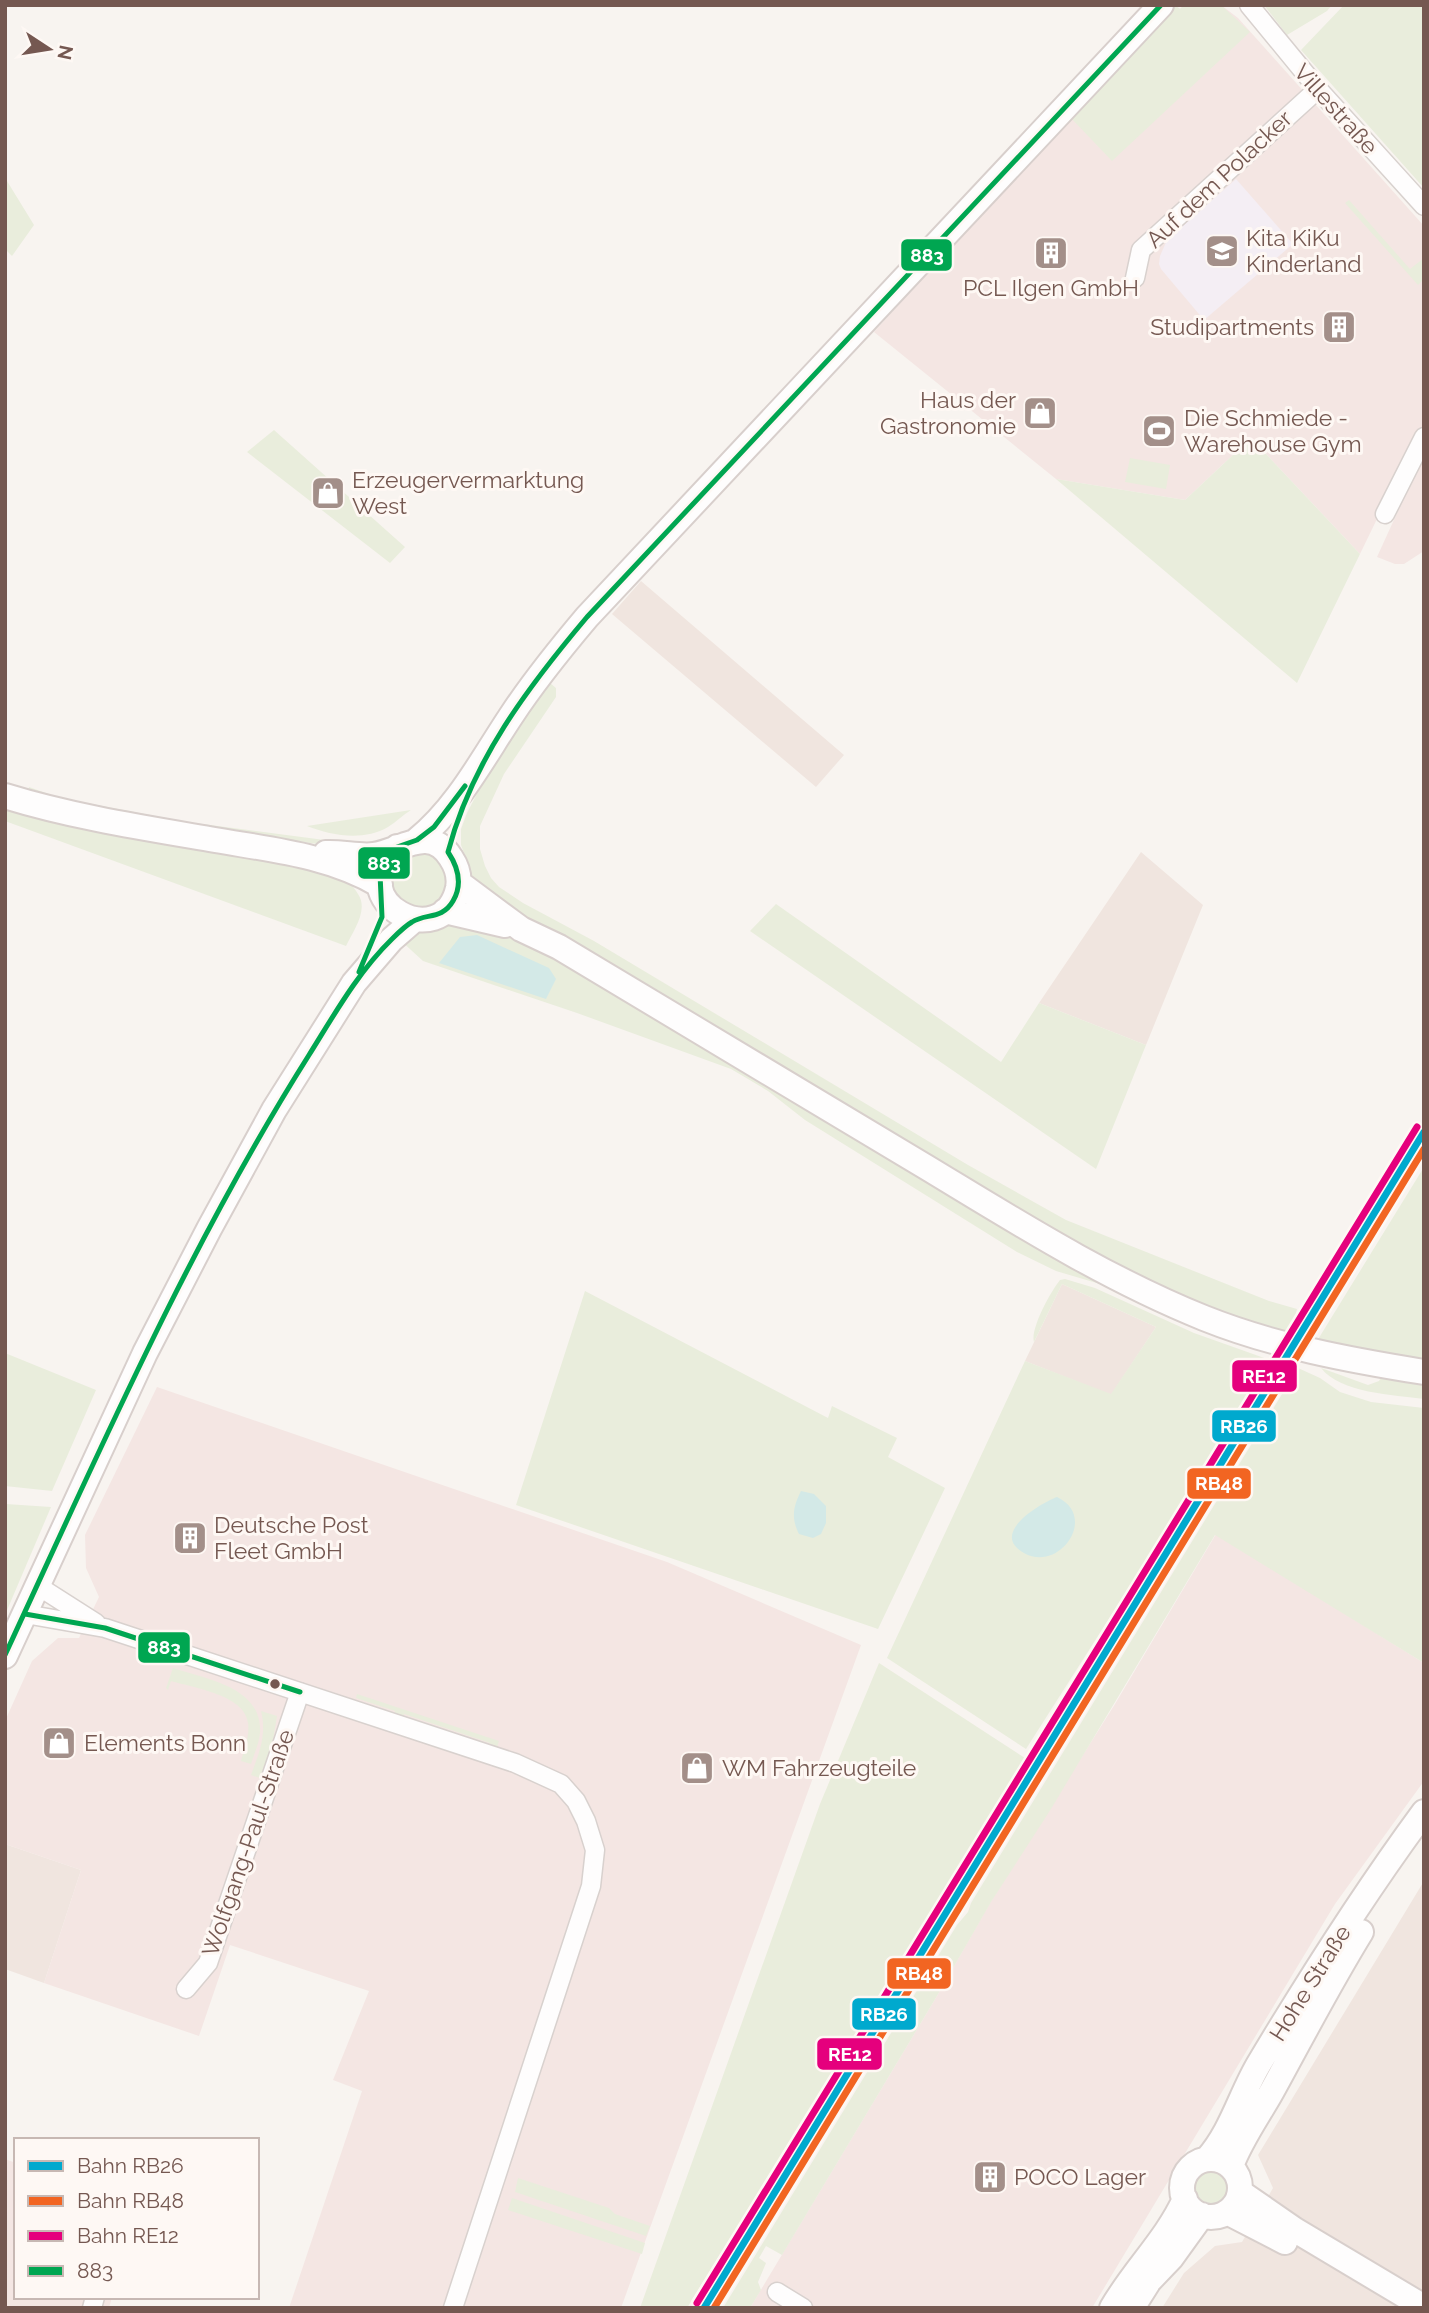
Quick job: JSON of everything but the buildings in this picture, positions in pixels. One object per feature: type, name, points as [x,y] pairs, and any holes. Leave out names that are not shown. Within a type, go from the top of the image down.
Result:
[{"type":"main road","points":[[354,983],[379,925],[383,864],[434,827],[478,770],[531,687],[587,617],[1161,5]]},
{"type":"main road","points":[[448,852],[451,836],[478,770]]},
{"type":"main road","points":[[5,796],[120,823],[304,854],[348,869],[381,890],[390,907],[401,916],[414,920],[426,920],[445,911],[453,902],[459,883],[457,866],[448,852],[433,843],[407,844],[374,855],[343,852],[304,854]]},
{"type":"main road","points":[[459,883],[521,929],[581,960],[1031,1231],[1113,1277],[1206,1318],[1295,1347],[1424,1372]]},
{"type":"main road","points":[[445,911],[521,929]]},
{"type":"main road","points":[[5,1656],[145,1353],[209,1229],[286,1090],[354,983],[391,940],[414,920]]},
{"type":"main road","name":"Hohe Straße","points":[[1207,2159],[1234,2117],[1249,2081],[1305,1988],[1424,1812]]},
{"type":"main road","name":"Hohe Straße","points":[[1231,2166],[1237,2149],[1319,2002],[1424,1834]]},
{"type":"main road","points":[[1207,2159],[1220,2160],[1231,2166],[1240,2183],[1233,2202],[1219,2216],[1193,2207],[1183,2192],[1185,2177],[1194,2165],[1207,2159]]},
{"type":"main road","points":[[1233,2202],[1285,2224],[1424,2307]]},
{"type":"main road","points":[[1233,2202],[1267,2232],[1398,2308]]},
{"type":"main road","points":[[1112,2308],[1136,2271],[1193,2207]]},
{"type":"main road","points":[[1132,2308],[1149,2281],[1171,2258],[1193,2207]]},
{"type":"street","name":"Villestraße","points":[[1248,7],[1424,206]]},
{"type":"street","name":"Auf dem Polacker","points":[[1135,278],[1141,250],[1318,89]]},
{"type":"street","points":[[1385,514],[1424,437]]},
{"type":"street","points":[[38,1586],[105,1628]]},
{"type":"street","points":[[25,1614],[105,1628],[539,1772],[561,1784],[576,1801],[595,1850],[591,1886],[453,2308]]},
{"type":"street","name":"Wolfgang-Paul-Straße","points":[[186,1989],[208,1963],[300,1692]]},
{"type":"street","points":[[777,2292],[803,2308]]},
{"type":"shaded area","points":[[1184,5],[1221,5],[1238,18],[1424,226],[1424,422],[1360,554],[1251,438],[1185,500],[1056,479],[874,332],[1069,116],[1176,6],[1180,9]]},
{"type":"shaded area","name":"Kita KiKu Kinderland","points":[[1236,179],[1293,244],[1204,320],[1161,269],[1160,256],[1167,240]]},
{"type":"shaded area","points":[[1424,454],[1424,551],[1404,564],[1395,564],[1377,557]]},
{"type":"shaded area","points":[[641,581],[844,755],[816,787],[612,614]]},
{"type":"shaded area","points":[[1141,852],[1203,905],[1146,1045],[1039,1003]]},
{"type":"shaded area","points":[[477,935],[549,968],[556,979],[546,999],[439,963],[460,937]]},
{"type":"shaded area","points":[[1062,1284],[1156,1327],[1111,1395],[1025,1361]]},
{"type":"shaded area","points":[[157,1387],[667,1562],[861,1645],[621,2308],[289,2308],[362,2091],[333,2080],[369,1991],[230,1945],[199,2036],[44,1983],[81,1870],[5,1844],[5,1721],[32,1661],[58,1638],[79,1638],[99,1597],[86,1568],[85,1535]]},
{"type":"shaded area","points":[[801,1491],[814,1494],[826,1506],[826,1523],[821,1534],[813,1538],[799,1534],[795,1523],[795,1507]]},
{"type":"shaded area","points":[[1057,1497],[1069,1506],[1074,1517],[1074,1529],[1069,1540],[1050,1556],[1037,1557],[1024,1553],[1015,1545],[1012,1537],[1014,1529],[1029,1513]]},
{"type":"shaded area","points":[[1216,1534],[1424,1663],[1424,1781],[1335,1904],[1092,2308],[750,2308],[990,1903],[1115,1704]]},
{"type":"shaded area","points":[[5,1844],[81,1870],[44,1983],[5,1969]]},
{"type":"shaded area","points":[[1424,1881],[1424,2308],[1162,2308],[1184,2273],[1215,2246],[1242,2242],[1273,2188],[1258,2155]]},
{"type":"shaded area","points":[[5,2159],[14,2162],[14,2299],[111,2299],[109,2308],[5,2308]]},
{"type":"green space","points":[[1184,5],[1221,5],[1250,32],[1112,161],[1069,116],[1176,6],[1180,9]]},
{"type":"green space","points":[[1264,5],[1332,5],[1327,11],[1287,35]]},
{"type":"green space","points":[[1344,5],[1424,5],[1424,188],[1301,50]]},
{"type":"green space","points":[[7,181],[34,225],[12,256],[5,249]]},
{"type":"green space","points":[[1349,200],[1410,269],[1424,258],[1424,279],[1418,285],[1345,203]]},
{"type":"green space","points":[[274,430],[405,547],[390,563],[247,452]]},
{"type":"green space","points":[[1251,438],[1360,554],[1297,683],[1056,479],[1185,500]]},
{"type":"green space","points":[[1130,458],[1170,465],[1166,489],[1125,482]]},
{"type":"green space","points":[[547,683],[556,688],[556,697],[504,774],[480,826],[480,849],[485,866],[499,887],[968,1165],[1066,1220],[1269,1301],[1297,1309],[1289,1333],[1216,1310],[1087,1251],[498,905],[472,880],[461,845],[461,829],[496,757]]},
{"type":"green space","points":[[29,787],[60,798],[187,822],[355,844],[325,845],[188,826],[28,793]]},
{"type":"green space","points":[[5,807],[348,875],[361,900],[361,914],[346,946],[5,821]]},
{"type":"green space","points":[[411,810],[388,827],[369,834],[348,836],[307,826]]},
{"type":"green space","points":[[408,852],[430,852],[447,867],[449,889],[434,907],[409,909],[391,892],[392,867]]},
{"type":"green space","points":[[776,904],[1001,1062],[1039,1003],[1146,1045],[1096,1169],[750,931]]},
{"type":"green space","points":[[460,922],[481,925],[552,957],[1100,1284],[1056,1271],[1017,1252],[805,1120],[768,1091],[731,1069],[423,961],[399,939],[413,932],[430,931]]},
{"type":"green space","points":[[1424,1167],[1424,1360],[1317,1341]]},
{"type":"green space","points":[[1060,1280],[1095,1288],[1194,1333],[1273,1361],[1026,1749],[887,1658],[1025,1361],[1111,1394],[1156,1327],[1062,1284],[1034,1342],[1035,1328],[1042,1310]]},
{"type":"green space","points":[[585,1291],[828,1418],[832,1406],[897,1438],[888,1457],[945,1488],[878,1629],[516,1505]]},
{"type":"green space","points":[[5,1353],[96,1390],[52,1491],[5,1486]]},
{"type":"green space","points":[[1298,1368],[1320,1378],[1340,1392],[1371,1402],[1424,1408],[1424,1663],[1215,1535],[1051,1809],[991,1902],[782,2255],[766,2246],[759,2258],[766,2263],[758,2282],[761,2290],[750,2308],[723,2308],[957,1925],[968,1912],[971,1903]]},
{"type":"green space","points":[[1321,1368],[1368,1385],[1379,1381],[1381,1377],[1424,1385],[1424,1399],[1354,1388],[1341,1383]]},
{"type":"green space","points":[[5,1505],[51,1507],[5,1615]]},
{"type":"green space","points":[[879,1663],[1025,1758],[687,2308],[640,2308],[820,1804]]},
{"type":"green space","points":[[173,1668],[230,1687],[252,1705],[258,1717],[260,1733],[251,1764],[241,1761],[248,1733],[245,1713],[228,1699],[205,1690],[171,1681],[168,1690],[166,1688]]},
{"type":"green space","points":[[357,1694],[499,1741],[496,1751],[489,1749],[490,1743],[404,1714],[402,1719],[394,1716],[395,1711],[356,1698]]},
{"type":"green space","points":[[261,1711],[277,1716],[273,1741],[260,1778],[251,1775],[263,1736]]},
{"type":"green space","points":[[1211,2172],[1222,2177],[1227,2188],[1222,2199],[1211,2204],[1200,2199],[1195,2188],[1200,2177]]},
{"type":"green space","points":[[518,2178],[609,2208],[615,2214],[650,2226],[646,2236],[515,2192]]},
{"type":"green space","points":[[512,2198],[645,2243],[642,2254],[508,2210]]},
{"type":"rail line","name":"RE12","points":[[697,2303],[1417,1127]]},
{"type":"rail line","name":"RB26","points":[[704,2308],[1424,1132]]},
{"type":"rail line","name":"RB48","points":[[714,2308],[1424,1149]]},
{"type":"transit line","name":"883","points":[[5,1655],[147,1350],[265,1127],[337,1009],[368,965],[407,926],[417,919],[439,914],[453,901],[458,888],[458,876],[448,852],[458,819],[487,756],[523,699],[587,617],[1161,5]]},
{"type":"transit line","name":"883","points":[[359,972],[382,917],[380,874],[383,864],[397,847],[417,840],[434,827],[465,786]]},
{"type":"transit line","name":"883","points":[[25,1614],[105,1628],[300,1692]]},
{"type":"place","name":"Kita KiKu Kinderland","points":[[1222,251]]},
{"type":"place","name":"PCL Ilgen GmbH","points":[[1051,253]]},
{"type":"place","name":"Studipartments","points":[[1339,327]]},
{"type":"place","name":"Haus der Gastronomie","points":[[1040,413]]},
{"type":"place","name":"Die Schmiede - Warehouse Gym","points":[[1159,431]]},
{"type":"place","name":"Erzeugervermarktung West","points":[[328,493]]},
{"type":"place","name":"Deutsche Post Fleet GmbH","points":[[190,1538]]},
{"type":"place","name":"Elements Bonn","points":[[59,1743]]},
{"type":"place","name":"WM Fahrzeugteile","points":[[697,1768]]},
{"type":"place","name":"POCO Lager","points":[[990,2177]]}]
